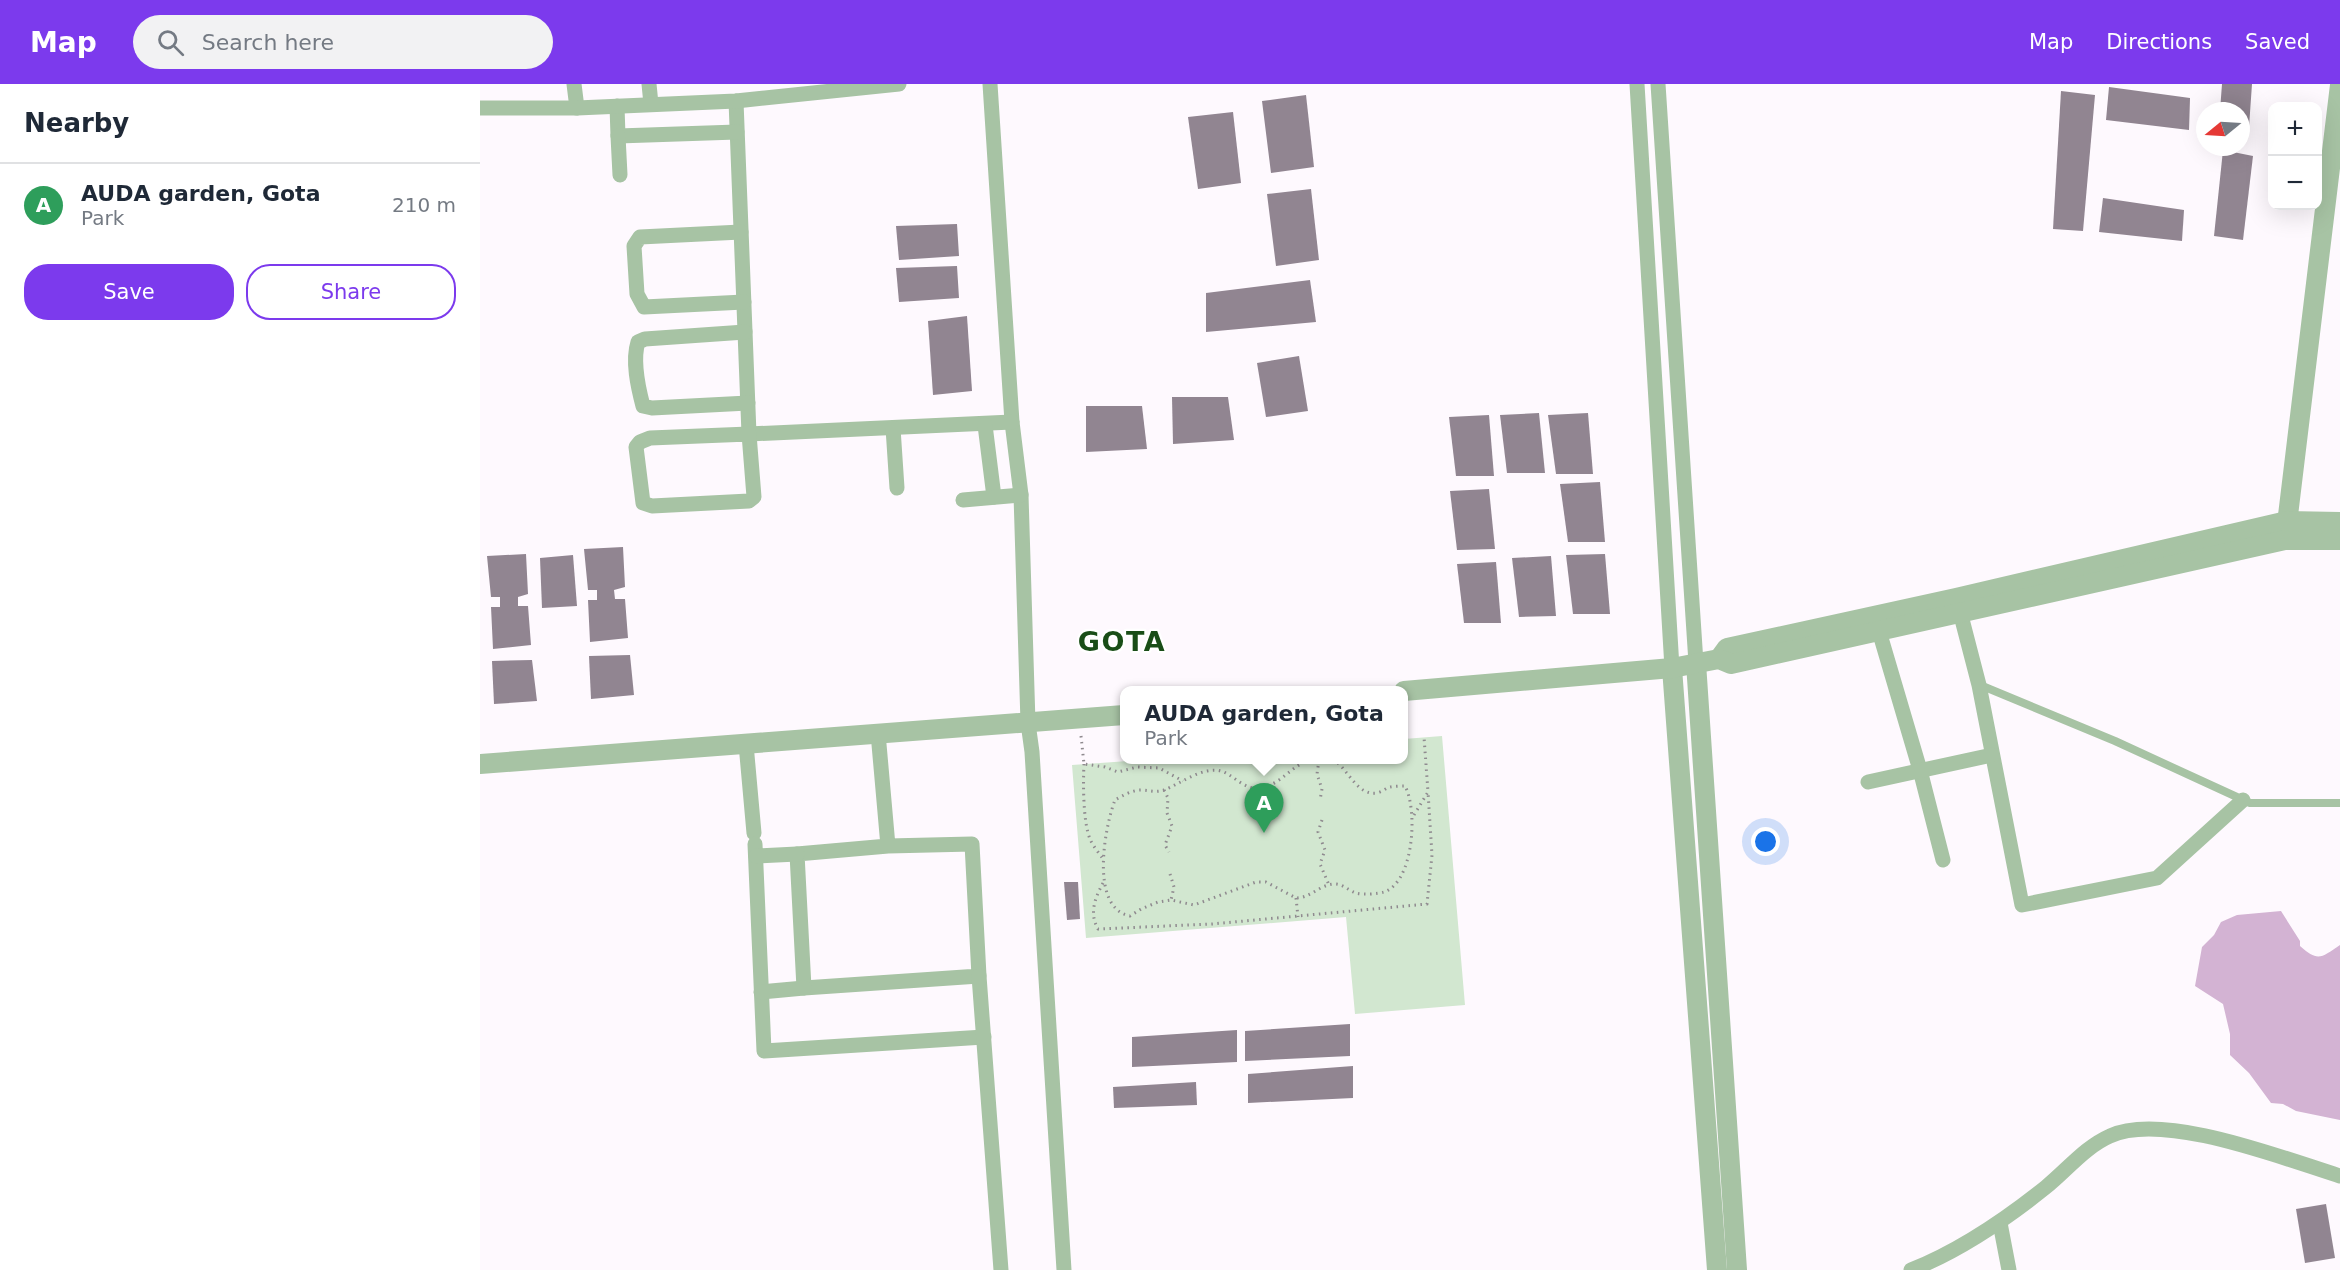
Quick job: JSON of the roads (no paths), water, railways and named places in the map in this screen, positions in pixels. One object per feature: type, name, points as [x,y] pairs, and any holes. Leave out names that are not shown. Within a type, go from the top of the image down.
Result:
[{"type":"street","points":[[574,84],[577,108]]},
{"type":"street","points":[[649,84],[651,104]]},
{"type":"street","points":[[480,108],[577,108],[736,101],[899,84]]},
{"type":"street","points":[[990,84],[1012,422],[1021,495],[1028,723],[1064,1270]]},
{"type":"street","points":[[1637,84],[1672,668],[1717,1270]]},
{"type":"street","points":[[1658,84],[1737,1270]]},
{"type":"street","points":[[2286,530],[2340,85]]},
{"type":"street","points":[[736,101],[749,434],[754,497],[749,501],[652,506],[643,503],[636,447],[640,442],[650,438],[749,434],[893,428],[985,425],[1012,422]]},
{"type":"street","points":[[617,106],[620,175]]},
{"type":"street","points":[[618,136],[737,132]]},
{"type":"street","points":[[741,232],[640,237],[634,246],[637,294],[644,307],[744,302]]},
{"type":"street","points":[[745,332],[645,339],[638,342],[635,350],[643,406],[652,408],[748,403]]},
{"type":"street","points":[[985,425],[994,497]]},
{"type":"street","points":[[893,428],[897,488]]},
{"type":"street","points":[[963,500],[1021,495]]},
{"type":"street","points":[[1719,659],[1727,648],[1958,606],[2286,530],[2340,522]]},
{"type":"street","points":[[2286,530],[2340,540]]},
{"type":"street","points":[[1408,691],[1672,668],[1719,659],[1731,664],[1879,631],[1958,606]]},
{"type":"street","points":[[1958,606],[1979,685],[2022,905],[2157,878],[2243,800]]},
{"type":"street","points":[[1879,631],[1920,770],[1943,860]]},
{"type":"street","points":[[480,764],[1120,715]]},
{"type":"street","points":[[878,733],[888,846]]},
{"type":"street","points":[[746,744],[755,845],[764,1051],[984,1037]]},
{"type":"street","points":[[1868,782],[1992,755]]},
{"type":"street","points":[[755,845],[797,854],[888,846],[972,844],[979,976],[1001,1270]]},
{"type":"street","points":[[797,854],[804,988]]},
{"type":"street","points":[[761,992],[979,976]]},
{"type":"street","points":[[1911,1270],[2000,1223],[2082,1155],[2111,1135],[2139,1130],[2176,1130],[2218,1138],[2340,1176]]},
{"type":"street","points":[[2000,1223],[2009,1270]]},
{"type":"lane","points":[[1979,685],[2115,741],[2250,803],[2340,803]]},
{"type":"place","name":"AUDA garden, Gota","points":[[1264,833]]},
{"type":"district","name":"GOTA","points":[[1122,641]]}]
